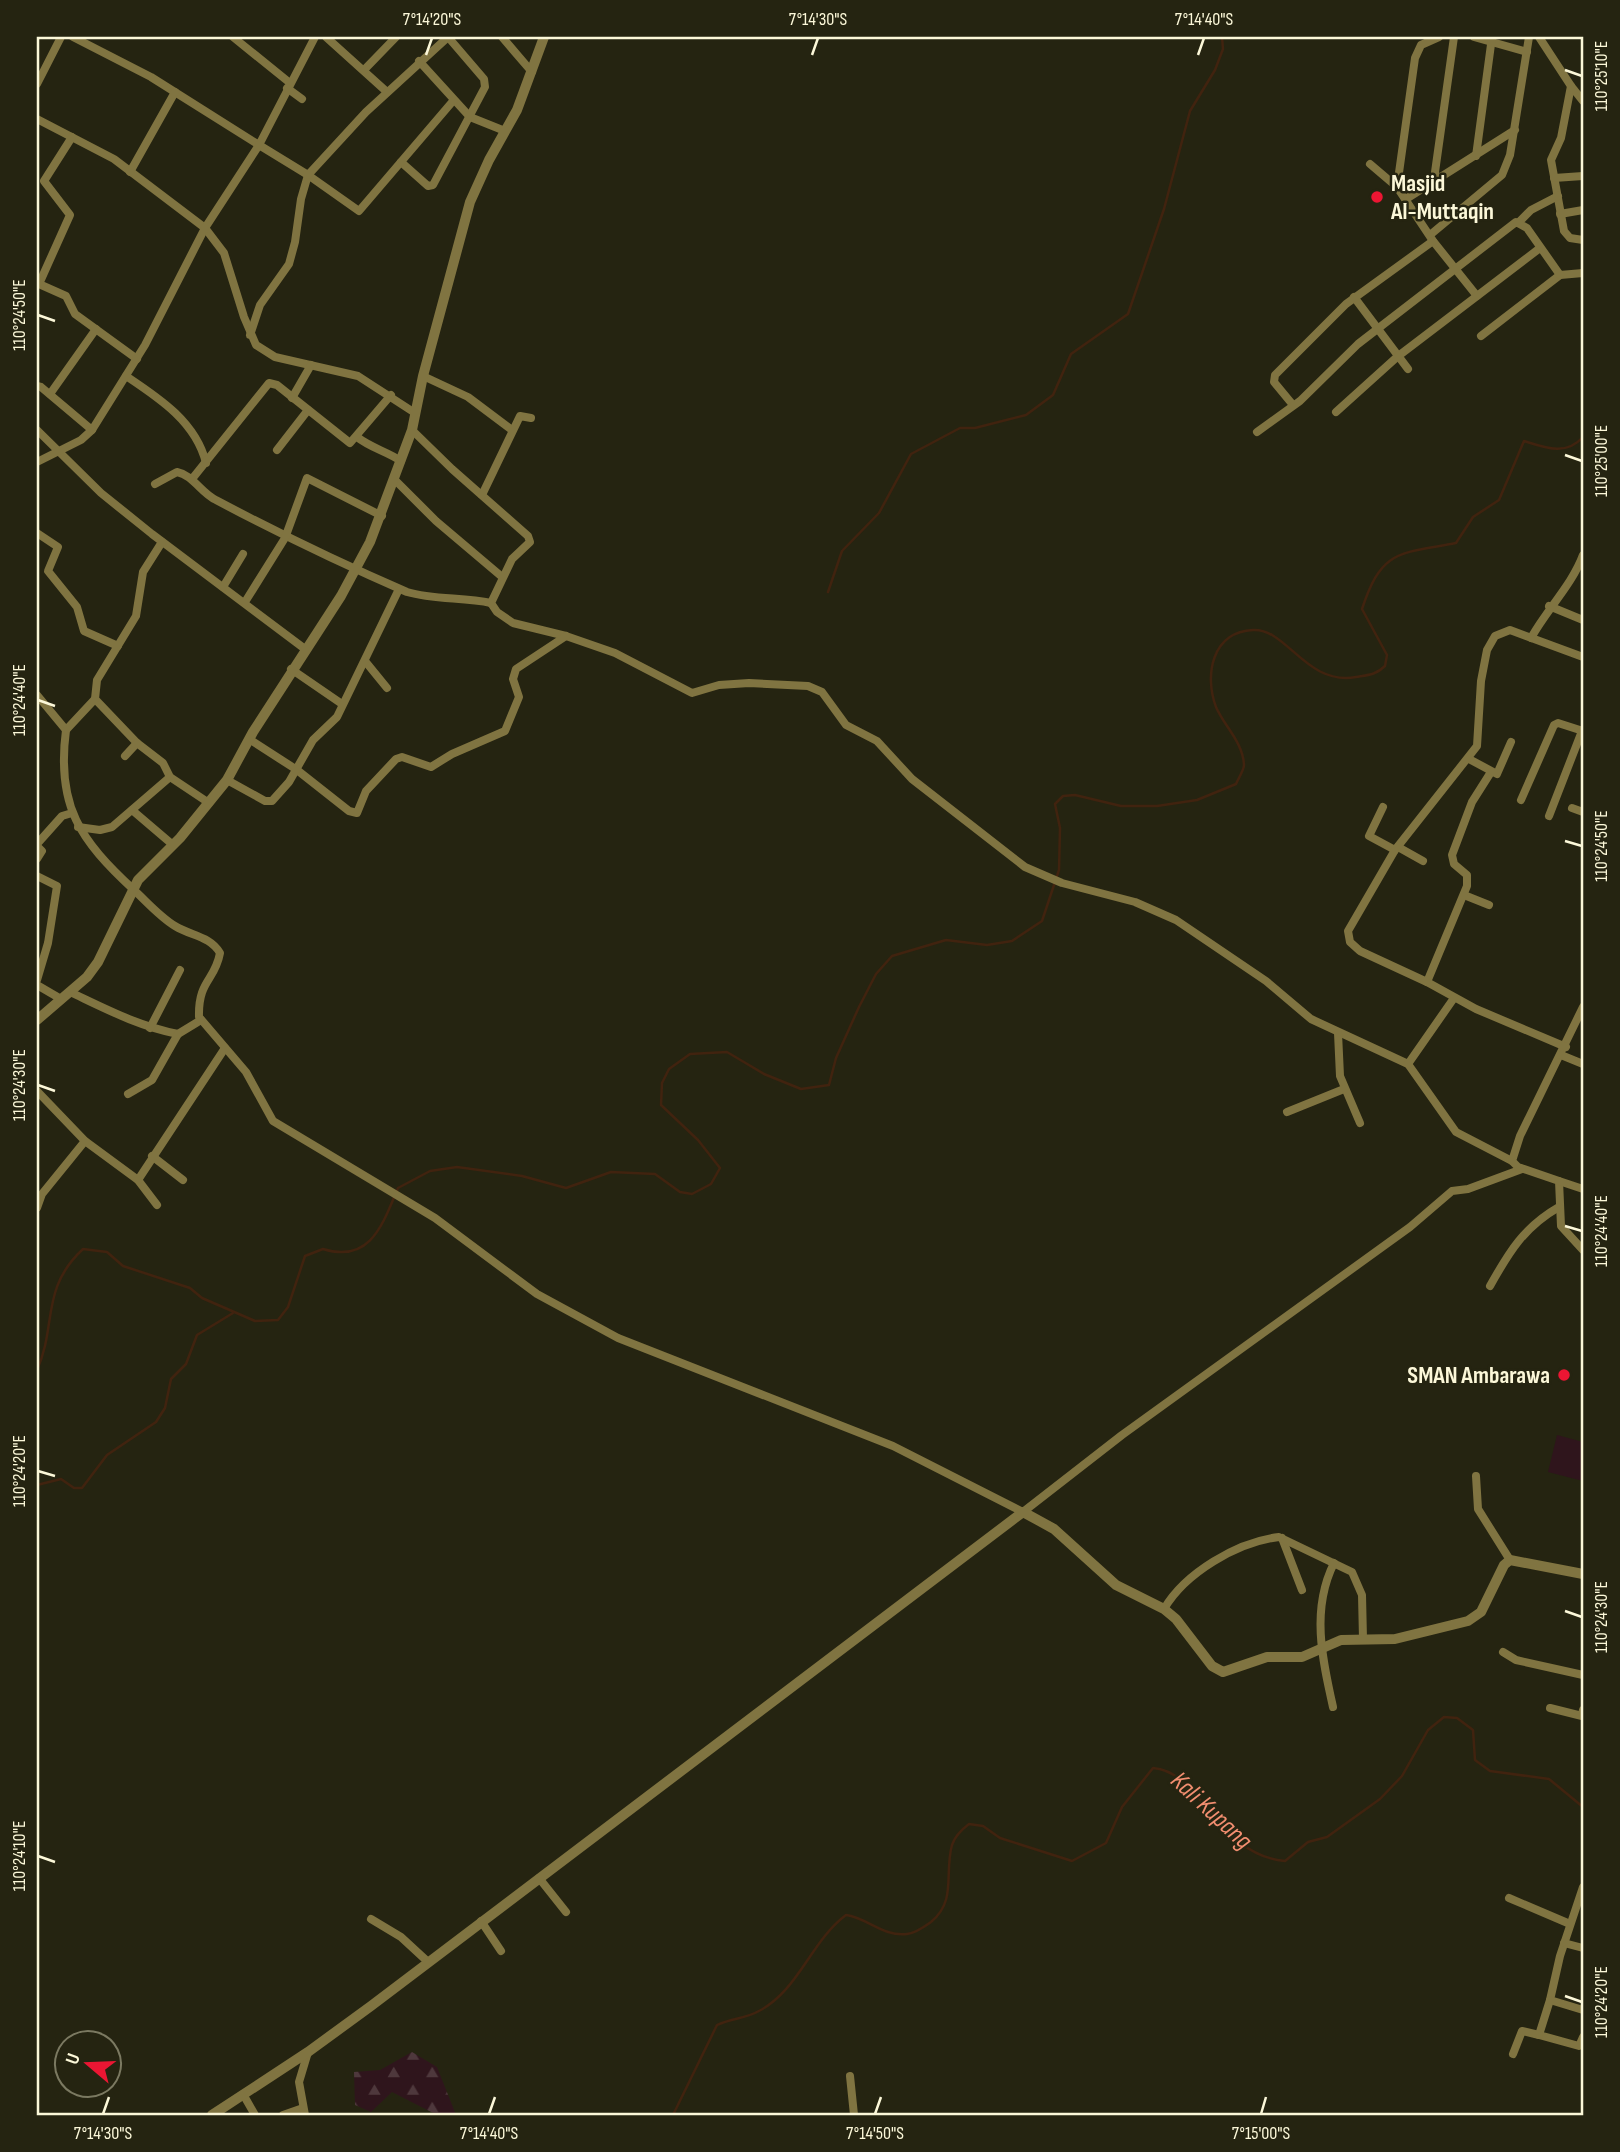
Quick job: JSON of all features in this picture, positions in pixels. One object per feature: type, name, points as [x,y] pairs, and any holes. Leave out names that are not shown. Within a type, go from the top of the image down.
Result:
[{"type":"street","points":[[37,84],[61,37]]},
{"type":"street","points":[[73,37],[176,92],[309,175],[359,211],[453,101]]},
{"type":"street","points":[[233,37],[302,99]]},
{"type":"street","points":[[37,463],[81,440],[92,430],[137,359],[205,228],[259,145],[315,37]]},
{"type":"street","points":[[326,37],[387,92]]},
{"type":"street","points":[[364,70],[396,37]]},
{"type":"street","points":[[502,37],[532,72]]},
{"type":"street","points":[[37,1020],[87,977],[143,874],[173,845],[227,780],[291,669],[357,568],[382,516],[412,430],[423,376],[470,202],[517,110],[544,37]]},
{"type":"street","points":[[1397,187],[1415,58],[1421,45],[1439,37]]},
{"type":"street","points":[[1437,181],[1435,172],[1454,37]]},
{"type":"street","points":[[1474,37],[1527,52]]},
{"type":"street","points":[[1293,405],[1274,382],[1275,375],[1354,298],[1499,181],[1506,168],[1515,130],[1529,37]]},
{"type":"street","points":[[1539,37],[1583,101]]},
{"type":"street","points":[[250,335],[260,305],[289,264],[301,199],[309,175],[387,92],[444,38],[485,81],[470,117],[432,186],[401,162]]},
{"type":"street","points":[[1476,156],[1492,40]]},
{"type":"street","points":[[419,61],[470,117],[505,131]]},
{"type":"street","points":[[1572,86],[1560,138],[1551,160],[1564,231],[1570,238],[1583,240]]},
{"type":"street","points":[[130,172],[176,92]]},
{"type":"street","points":[[37,119],[130,172],[205,228],[224,253],[250,335],[265,352],[358,376],[415,413]]},
{"type":"street","points":[[1406,199],[1515,130]]},
{"type":"street","points":[[72,137],[44,181],[44,186],[71,215],[37,285],[65,296],[74,313],[137,359]]},
{"type":"street","points":[[1370,164],[1397,187],[1431,238],[1476,296]]},
{"type":"street","points":[[1554,178],[1583,176]]},
{"type":"street","points":[[1257,432],[1293,405],[1376,330],[1519,222],[1531,210],[1558,196]]},
{"type":"street","points":[[1560,214],[1583,210]]},
{"type":"street","points":[[1519,222],[1560,275]]},
{"type":"street","points":[[1336,412],[1397,357],[1540,248]]},
{"type":"street","points":[[1481,336],[1560,275],[1583,273]]},
{"type":"street","points":[[1354,298],[1408,369]]},
{"type":"street","points":[[50,394],[96,329]]},
{"type":"street","points":[[292,398],[311,365]]},
{"type":"street","points":[[126,376],[181,417],[201,446],[205,463]]},
{"type":"street","points":[[423,376],[468,397],[512,430]]},
{"type":"street","points":[[192,479],[267,384],[277,385],[350,443],[358,437],[391,395]]},
{"type":"street","points":[[37,386],[92,430]]},
{"type":"street","points":[[277,450],[308,410]]},
{"type":"street","points":[[482,495],[522,414],[531,418]]},
{"type":"street","points":[[37,430],[102,492],[162,542],[246,602],[305,649]]},
{"type":"street","points":[[412,430],[528,536],[530,542],[512,559],[501,576],[491,603]]},
{"type":"street","points":[[358,437],[370,447],[381,447],[401,461]]},
{"type":"street","points":[[155,484],[177,472],[192,479],[211,498],[285,538],[399,589],[427,598],[467,598],[491,603],[497,612],[513,624],[566,636],[615,653],[692,693],[719,685],[749,683],[808,686],[822,692],[850,729],[877,741],[912,779],[1026,867],[1062,883],[1135,902],[1176,920],[1266,981],[1311,1019],[1408,1064],[1457,1132],[1522,1169],[1583,1189]]},
{"type":"street","points":[[246,602],[285,538],[310,477],[382,516]]},
{"type":"street","points":[[394,479],[436,521],[501,576]]},
{"type":"street","points":[[37,533],[58,547],[48,571],[77,607],[84,631],[118,646]]},
{"type":"street","points":[[162,542],[143,572],[136,616],[97,680],[95,699],[66,730],[61,765],[72,813],[94,852],[173,925],[213,943],[220,953],[219,962],[201,989],[201,1020],[246,1072],[273,1122],[453,1230],[522,1284],[618,1338],[846,1426],[1054,1529],[1116,1585],[1164,1609],[1176,1619],[1212,1666],[1223,1672],[1267,1657],[1302,1657],[1341,1640],[1395,1639],[1468,1621],[1481,1612],[1510,1560]]},
{"type":"street","points":[[223,587],[243,554]]},
{"type":"street","points":[[1531,638],[1549,606],[1580,571],[1583,555]]},
{"type":"street","points":[[227,780],[265,801],[272,801],[297,770],[313,740],[337,717],[399,589]]},
{"type":"street","points":[[1549,606],[1583,620]]},
{"type":"street","points":[[1583,657],[1504,630],[1491,642],[1481,681],[1480,736],[1469,759],[1396,848],[1349,925],[1348,938],[1360,951],[1427,982],[1563,1051],[1583,1064]]},
{"type":"street","points":[[249,739],[297,770],[349,811],[357,813],[366,790],[396,759],[402,757],[431,767],[452,754],[505,731],[519,697],[513,679],[516,669],[566,636]]},
{"type":"street","points":[[365,661],[387,688]]},
{"type":"street","points":[[291,669],[342,704]]},
{"type":"street","points":[[37,695],[66,730]]},
{"type":"street","points":[[95,699],[137,743],[163,763],[170,777],[209,803]]},
{"type":"street","points":[[1521,800],[1554,725],[1558,723],[1583,731],[1549,816]]},
{"type":"street","points":[[1469,759],[1499,773],[1511,742]]},
{"type":"street","points":[[125,757],[137,743]]},
{"type":"street","points":[[1427,982],[1464,895],[1467,875],[1454,864],[1452,855],[1472,802],[1492,772]]},
{"type":"street","points":[[78,827],[100,830],[112,827],[170,777]]},
{"type":"street","points":[[1382,807],[1369,835],[1423,861]]},
{"type":"street","points":[[1572,808],[1583,811]]},
{"type":"street","points":[[132,810],[173,845]]},
{"type":"street","points":[[37,859],[42,851],[37,845],[62,816],[72,813]]},
{"type":"street","points":[[37,876],[57,886],[48,943],[37,983],[61,999]]},
{"type":"street","points":[[1464,895],[1489,905]]},
{"type":"street","points":[[150,1028],[180,970]]},
{"type":"street","points":[[70,992],[129,1021],[178,1034]]},
{"type":"street","points":[[1408,1064],[1454,998]]},
{"type":"street","points":[[1512,1161],[1520,1136],[1583,1007]]},
{"type":"street","points":[[128,1094],[152,1080],[178,1034],[201,1020]]},
{"type":"street","points":[[1339,1033],[1337,1051],[1344,1089],[1360,1123]]},
{"type":"street","points":[[138,1180],[225,1048]]},
{"type":"street","points":[[1287,1112],[1344,1089]]},
{"type":"street","points":[[37,1091],[85,1142],[138,1180],[156,1205]]},
{"type":"street","points":[[37,1208],[42,1194],[85,1142]]},
{"type":"street","points":[[152,1156],[183,1180]]},
{"type":"street","points":[[212,2115],[307,2052],[1122,1435],[1410,1227],[1452,1191],[1468,1189],[1522,1169]]},
{"type":"street","points":[[1559,1181],[1561,1226],[1583,1250]]},
{"type":"street","points":[[1490,1286],[1519,1237],[1536,1220],[1559,1207]]},
{"type":"street","points":[[1476,1476],[1478,1509],[1510,1560],[1583,1574]]},
{"type":"street","points":[[1164,1609],[1180,1588],[1203,1570],[1233,1552],[1264,1540],[1282,1538],[1352,1572],[1359,1581],[1362,1595],[1363,1639]]},
{"type":"street","points":[[1282,1538],[1301,1590]]},
{"type":"street","points":[[1333,1707],[1320,1651],[1323,1587],[1334,1563]]},
{"type":"street","points":[[1503,1652],[1516,1660],[1583,1675]]},
{"type":"street","points":[[1550,1708],[1582,1716],[1583,1710]]},
{"type":"street","points":[[539,1878],[566,1912]]},
{"type":"street","points":[[1539,2035],[1564,1943],[1583,1887]]},
{"type":"street","points":[[1509,1898],[1570,1924]]},
{"type":"street","points":[[370,1919],[401,1937],[427,1961]]},
{"type":"street","points":[[481,1921],[501,1951]]},
{"type":"street","points":[[1564,1943],[1583,1948]]},
{"type":"street","points":[[1550,2000],[1583,2010]]},
{"type":"street","points":[[1513,2054],[1522,2031],[1579,2046],[1583,2038]]},
{"type":"street","points":[[283,2115],[304,2112],[299,2082],[307,2052]]},
{"type":"street","points":[[850,2076],[854,2115]]},
{"type":"street","points":[[243,2094],[255,2115]]},
{"type":"green space","points":[[1557,1435],[1583,1442],[1583,1481],[1548,1472]]},
{"type":"green space","points":[[412,2052],[437,2067],[456,2115],[437,2115],[392,2092],[371,2112],[355,2105],[354,2072],[380,2070]]},
{"type":"waterway","points":[[828,592],[842,551],[879,513],[911,454],[960,428],[975,428],[1026,415],[1053,395],[1071,354],[1128,314],[1164,209],[1190,111],[1215,70],[1223,49],[1222,37]]},
{"type":"waterway","points":[[37,1370],[60,1279],[83,1249],[107,1252],[123,1266],[190,1288],[202,1298],[255,1321],[278,1320],[288,1307],[305,1256],[323,1249],[353,1251],[364,1246],[380,1227],[398,1188],[430,1171],[457,1167],[522,1176],[566,1188],[611,1172],[655,1174],[680,1192],[692,1194],[711,1184],[720,1168],[698,1140],[661,1105],[662,1083],[669,1069],[690,1054],[727,1052],[764,1074],[801,1089],[829,1085],[836,1058],[859,1007],[876,974],[892,956],[946,940],[987,945],[1012,941],[1042,921],[1059,870],[1060,828],[1055,804],[1063,796],[1075,795],[1121,806],[1157,806],[1197,800],[1236,784],[1244,767],[1243,757],[1216,707],[1211,682],[1215,657],[1228,638],[1253,630],[1265,632],[1310,666],[1339,677],[1364,676],[1378,671],[1385,666],[1387,655],[1362,609],[1369,589],[1385,565],[1406,553],[1456,543],[1473,517],[1499,500],[1524,441],[1555,449],[1570,447],[1583,437]]},
{"type":"waterway","points":[[37,1485],[61,1479],[74,1488],[82,1488],[107,1455],[156,1422],[165,1408],[171,1379],[186,1364],[197,1335],[233,1313]]},
{"type":"waterway","name":"Kali Kupang","points":[[673,2115],[717,2025],[754,2014],[773,2002],[785,1991],[823,1938],[846,1915],[898,1934],[920,1930],[931,1922],[939,1914],[947,1896],[952,1845],[959,1833],[969,1824],[983,1826],[1000,1838],[1072,1861],[1106,1843],[1122,1807],[1153,1768],[1170,1773],[1184,1783],[1242,1844],[1262,1855],[1285,1861],[1308,1842],[1327,1837],[1380,1799],[1402,1776],[1428,1730],[1444,1717],[1457,1718],[1473,1730],[1475,1760],[1490,1771],[1549,1779],[1583,1807]]},
{"type":"place","name":"Masjid Al-Muttaqin","points":[[1377,197]]},
{"type":"place","name":"SMAN Ambarawa","points":[[1564,1375]]}]
